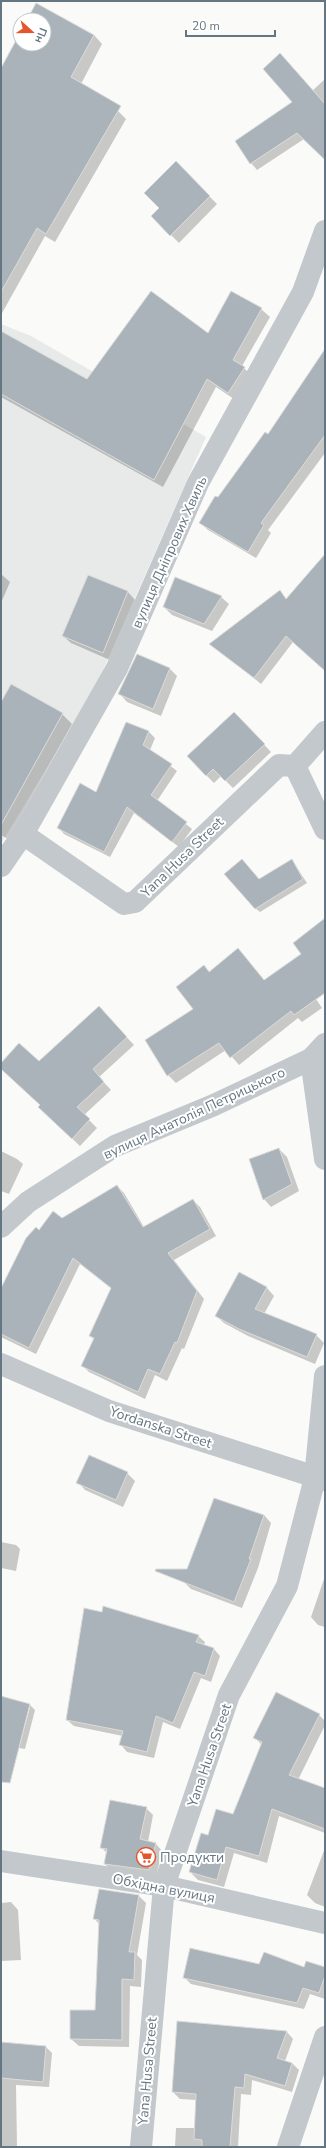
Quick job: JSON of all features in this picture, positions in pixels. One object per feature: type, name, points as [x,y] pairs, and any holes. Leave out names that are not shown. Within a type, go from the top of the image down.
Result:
[{"type":"street","name":"вулиця Дніпрових Хвиль","points":[[1,866],[23,834],[117,668],[198,483],[303,292],[325,231]]},
{"type":"street","points":[[325,732],[295,766],[325,829]]},
{"type":"street","name":"Yana Husa Street","points":[[23,834],[124,904],[135,902],[279,765],[295,766]]},
{"type":"street","points":[[320,1056],[325,1159]]},
{"type":"street","name":"вулиця Анатолія Петрицького","points":[[1,1227],[28,1202],[115,1146],[214,1105],[320,1056]]},
{"type":"street","name":"Yordanska Street","points":[[1,1364],[109,1411],[320,1479]]},
{"type":"street","name":"Yana Husa Street","points":[[140,2147],[164,1886],[229,1695],[287,1586],[320,1479],[325,1376]]},
{"type":"street","name":"Обхідна вулиця","points":[[1,1861],[164,1886],[325,1923]]},
{"type":"street","points":[[288,2147],[325,2037]]},
{"type":"shaded area","points":[[1,324],[31,336],[206,437],[96,686],[1,844]]},
{"type":"building","points":[[36,3],[94,35],[71,77],[121,106],[46,234],[37,228],[1,292],[1,68],[12,48],[12,52],[52,52],[52,12],[31,12]]},
{"type":"building","points":[[280,53],[325,104],[325,160],[297,133],[250,164],[235,141],[292,102],[263,69]]},
{"type":"building","points":[[176,161],[210,196],[170,236],[151,216],[159,208],[144,193]]},
{"type":"building","points":[[151,291],[208,333],[231,291],[262,308],[233,360],[245,367],[228,393],[207,379],[154,480],[1,394],[1,331],[87,379]]},
{"type":"building","points":[[325,349],[325,435],[261,523],[264,525],[248,552],[199,523],[215,496],[218,497],[265,432],[268,434]]},
{"type":"building","points":[[325,554],[325,671],[286,636],[254,678],[209,644],[280,590],[286,599]]},
{"type":"building","points":[[88,575],[128,591],[103,653],[62,636]]},
{"type":"building","points":[[175,577],[222,596],[204,624],[163,607]]},
{"type":"building","points":[[137,654],[170,668],[153,709],[118,694]]},
{"type":"building","points":[[11,684],[63,713],[1,825],[1,702]]},
{"type":"building","points":[[234,712],[265,744],[225,781],[213,769],[206,776],[187,756]]},
{"type":"building","points":[[126,722],[149,731],[143,745],[172,764],[151,795],[187,822],[172,842],[127,807],[104,852],[57,828],[80,783],[96,792]]},
{"type":"building","points":[[242,859],[259,879],[292,859],[303,879],[255,909],[224,874]]},
{"type":"building","points":[[325,918],[325,993],[294,1015],[291,1011],[230,1058],[219,1043],[167,1076],[145,1040],[193,1009],[176,987],[204,965],[209,972],[238,948],[264,980],[301,954],[293,943]]},
{"type":"building","points":[[99,1006],[127,1037],[93,1069],[104,1082],[77,1107],[90,1119],[72,1139],[38,1107],[40,1105],[1,1069],[1,1063],[19,1043],[39,1061]]},
{"type":"building","points":[[279,1148],[292,1184],[263,1200],[249,1159]]},
{"type":"building","points":[[117,1185],[143,1227],[193,1199],[210,1229],[168,1253],[197,1291],[177,1343],[175,1342],[160,1374],[148,1369],[138,1392],[81,1366],[94,1338],[89,1336],[111,1288],[73,1258],[29,1348],[1,1334],[1,1288],[26,1238],[36,1227],[39,1230],[53,1211],[62,1218]]},
{"type":"building","points":[[239,1272],[267,1287],[255,1309],[317,1334],[307,1357],[239,1329],[215,1316]]},
{"type":"building","points":[[89,1455],[128,1472],[116,1500],[76,1483]]},
{"type":"building","points":[[214,1498],[264,1515],[249,1559],[251,1559],[234,1602],[155,1571],[156,1569],[187,1569]]},
{"type":"building","points":[[103,1606],[199,1635],[196,1642],[214,1648],[205,1676],[194,1672],[173,1723],[156,1716],[147,1752],[119,1745],[123,1731],[66,1720],[84,1608],[102,1612]]},
{"type":"building","points":[[276,1692],[320,1714],[289,1775],[325,1788],[325,1829],[272,1809],[259,1856],[226,1847],[217,1880],[189,1872],[201,1833],[208,1835],[216,1809],[233,1814],[262,1742],[253,1738]]},
{"type":"building","points":[[1,1696],[30,1704],[10,1783],[1,1782]]},
{"type":"building","points":[[110,1800],[147,1807],[140,1839],[156,1843],[149,1870],[104,1864],[107,1849],[100,1848]]},
{"type":"building","points":[[99,1889],[139,1895],[129,1952],[135,1952],[134,1980],[122,1979],[122,2040],[70,2039],[70,2010],[95,2010],[99,1920],[93,1919]]},
{"type":"building","points":[[190,1948],[259,1964],[264,1952],[304,1967],[306,1961],[325,1967],[325,1976],[319,1993],[303,1988],[297,2003],[183,1978]]},
{"type":"building","points":[[177,2021],[287,2031],[277,2058],[292,2063],[285,2086],[245,2074],[244,2088],[235,2087],[230,2147],[202,2147],[202,2140],[194,2139],[196,2094],[172,2092]]},
{"type":"building","points":[[1,2042],[46,2046],[43,2082],[1,2078]]},
{"type":"place","name":"Продукти","points":[[146,1857]]}]
